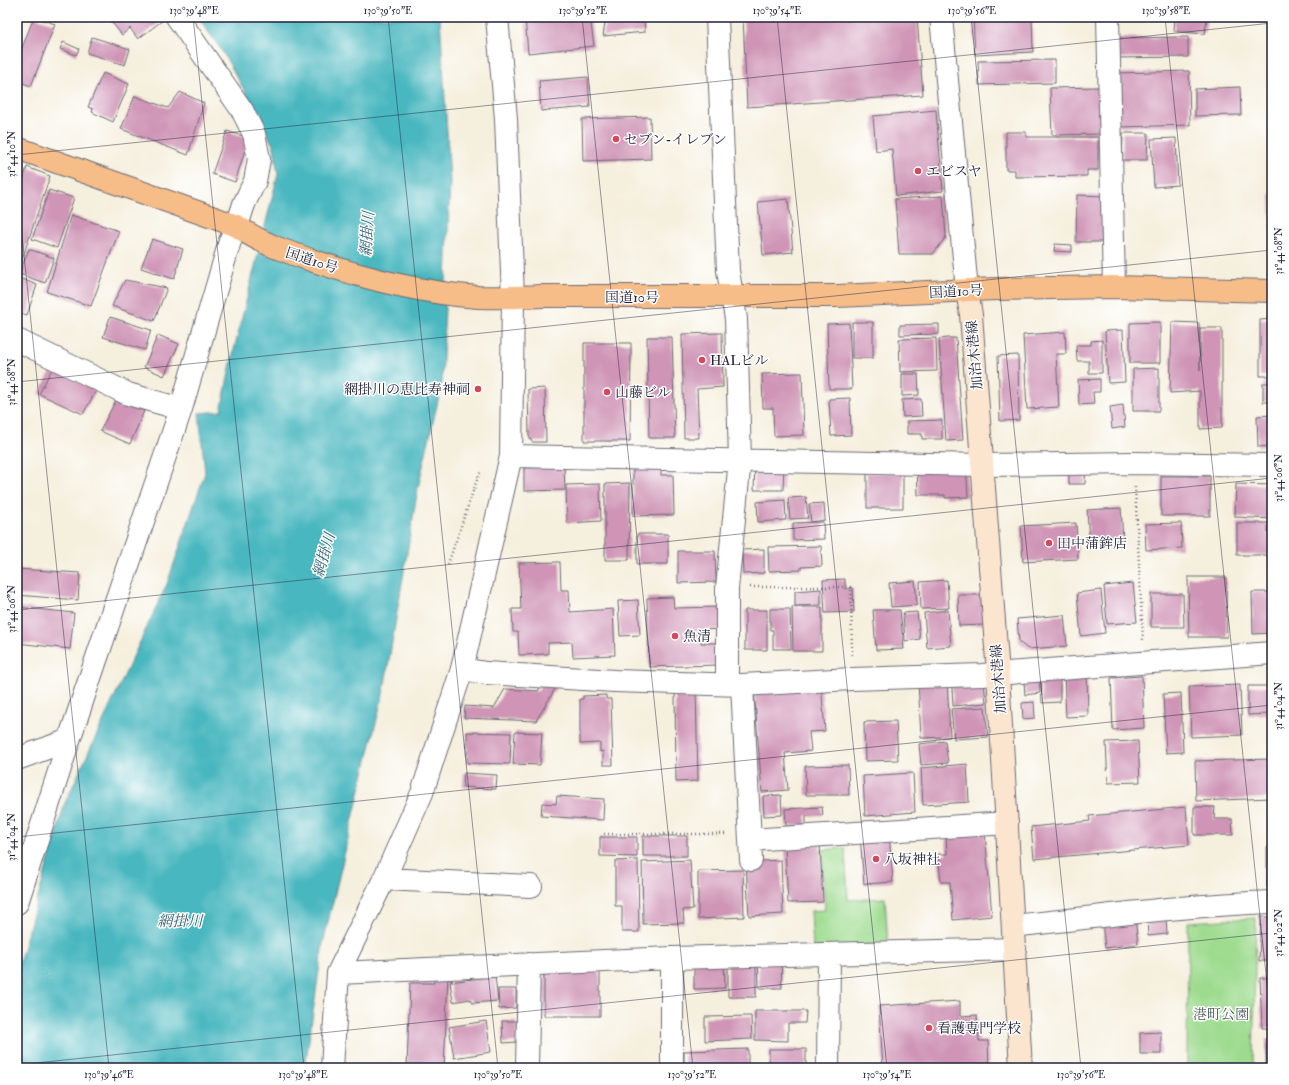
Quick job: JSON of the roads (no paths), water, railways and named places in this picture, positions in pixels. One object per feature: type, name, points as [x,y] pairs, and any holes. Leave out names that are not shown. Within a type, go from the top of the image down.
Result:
[{"type":"highway","name":"国道10号","points":[[17,148],[243,230],[282,250],[339,269],[405,286],[478,297],[837,296],[967,290],[1114,287],[1272,291]]},
{"type":"main road","name":"加治木港線","points":[[967,290],[971,315],[998,674],[1021,1068]]},
{"type":"street","points":[[17,903],[69,740],[181,409],[230,241],[243,230],[244,204],[255,181],[259,159],[254,134],[242,110],[176,17]]},
{"type":"street","points":[[332,1068],[338,973],[384,879],[422,793],[462,669],[511,456],[512,298],[506,119],[497,17]]},
{"type":"street","points":[[717,17],[728,271],[736,318],[740,460],[727,588],[734,685],[751,845],[1007,823]]},
{"type":"street","points":[[941,17],[967,290]]},
{"type":"street","points":[[1108,17],[1114,287]]},
{"type":"street","points":[[17,340],[128,394],[181,409]]},
{"type":"street","points":[[511,456],[983,465],[1134,462],[1272,465]]},
{"type":"street","points":[[462,669],[486,673],[608,681],[734,685],[998,674],[1272,653]]},
{"type":"street","points":[[17,759],[69,740]]},
{"type":"street","points":[[384,879],[531,886]]},
{"type":"street","points":[[1013,926],[1233,903],[1272,902]]},
{"type":"street","points":[[338,973],[672,958],[1015,949]]},
{"type":"street","points":[[828,1068],[829,954]]},
{"type":"street","points":[[672,958],[672,1068]]},
{"type":"street","points":[[527,1068],[529,964]]},
{"type":"water","name":"網掛川","points":[[198,17],[440,17],[450,181],[442,383],[418,488],[384,690],[323,943],[305,1068],[17,1068],[17,970],[65,803],[167,584],[205,473],[199,413],[221,411],[233,354],[278,174],[274,147],[256,111],[222,51]]},
{"type":"place","name":"セブン-イレブン","points":[[616,139]]},
{"type":"place","name":"エビスヤ","points":[[918,171]]},
{"type":"place","name":"HALビル","points":[[702,360]]},
{"type":"place","name":"網掛川の恵比寿神祠","points":[[478,389]]},
{"type":"place","name":"山藤ビル","points":[[607,392]]},
{"type":"place","name":"田中蒲鉾店","points":[[1049,543]]},
{"type":"place","name":"魚清","points":[[675,636]]},
{"type":"place","name":"八坂神社","points":[[876,859]]},
{"type":"place","name":"看護専門学校","points":[[929,1028]]},
{"type":"park label","name":"港町公園","points":[[1221,1014]]}]
